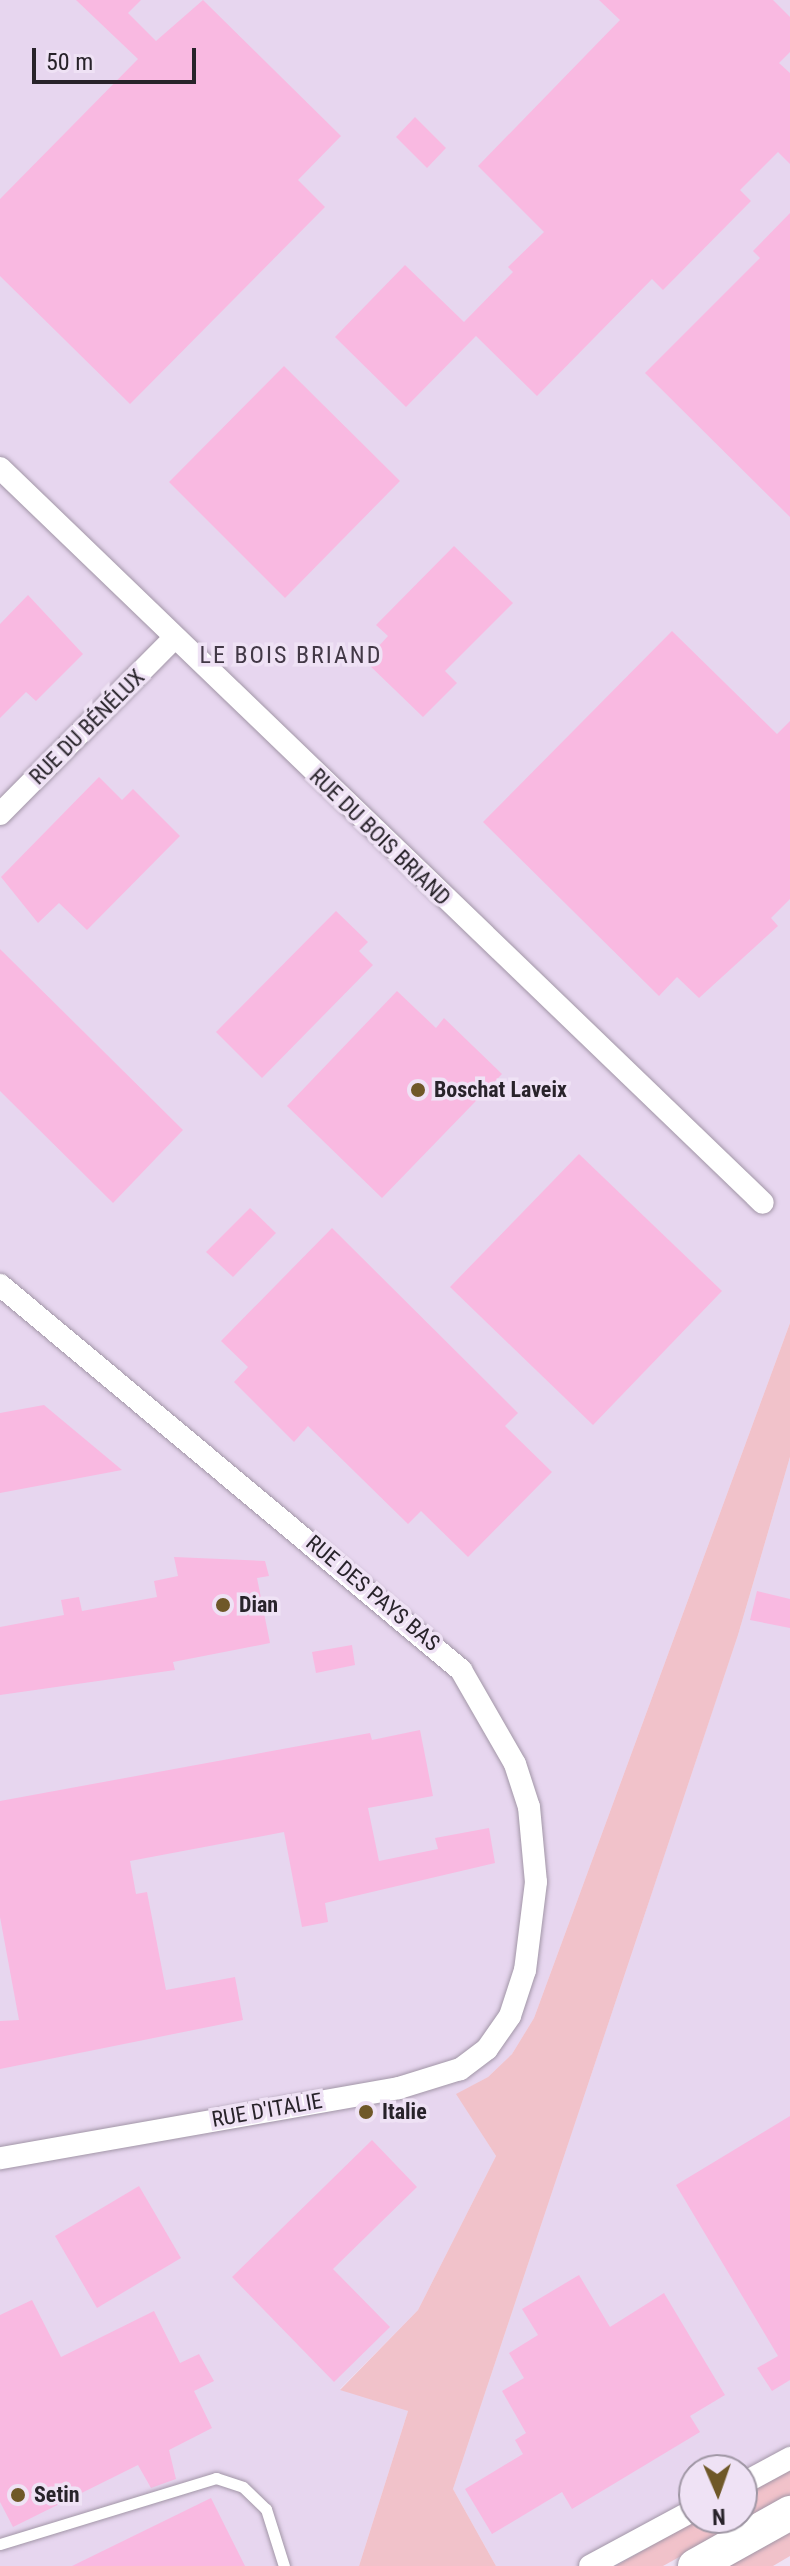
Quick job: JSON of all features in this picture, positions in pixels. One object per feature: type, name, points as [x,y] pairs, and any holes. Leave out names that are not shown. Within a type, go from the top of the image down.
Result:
[{"type":"main road","points":[[695,2566],[790,2513]]},
{"type":"street","name":"RUE DU BOIS BRIAND","points":[[0,468],[173,639],[763,1203]]},
{"type":"street","name":"RUE DU BÉNÉLUX","points":[[0,814],[173,639]]},
{"type":"street","name":"RUE DES PAYS BAS","points":[[0,1285],[427,1636],[473,1687],[515,1764],[535,1843],[530,1944],[510,2016]]},
{"type":"street","name":"RUE D'ITALIE","points":[[0,2158],[432,2080],[476,2060],[510,2016]]},
{"type":"street","points":[[758,2475],[790,2458]]},
{"type":"street","points":[[590,2566],[678,2519]]},
{"type":"lane","points":[[0,2544],[216,2478],[243,2487],[266,2509],[284,2566]]},
{"type":"shaded area","points":[[0,0],[790,0],[790,1323],[534,2018],[512,2054],[488,2077],[457,2094],[496,2156],[418,2310],[340,2389],[408,2411],[359,2566],[0,2566]]},
{"type":"shaded area","points":[[790,1323],[790,1457],[738,1635],[453,2489],[496,2566],[359,2566],[408,2411],[340,2390],[418,2310],[496,2156],[456,2094],[488,2077],[512,2054],[534,2018]]},
{"type":"shaded area","points":[[790,1457],[790,2466],[758,2485],[758,2454],[678,2454],[678,2530],[616,2566],[496,2566],[453,2489],[738,1635]]},
{"type":"shaded area","points":[[790,2466],[790,2496],[758,2514],[758,2485]]},
{"type":"shaded area","points":[[790,2528],[790,2556],[773,2566],[720,2566]]},
{"type":"shaded area","points":[[678,2530],[678,2534],[721,2534],[663,2566],[616,2566]]},
{"type":"building","points":[[76,0],[141,0],[128,13],[156,41],[203,0],[341,136],[298,180],[325,207],[130,404],[0,276],[0,199],[138,59]]},
{"type":"building","points":[[599,0],[773,0],[790,17],[790,52],[779,63],[790,73],[790,164],[778,152],[740,190],[751,201],[663,290],[652,279],[537,396],[476,336],[406,407],[335,337],[405,265],[464,322],[513,272],[508,267],[544,232],[478,166],[620,20]]},
{"type":"building","points":[[415,117],[446,148],[427,168],[396,137]]},
{"type":"building","points":[[790,213],[790,517],[645,373],[760,258],[753,251]]},
{"type":"building","points":[[284,366],[400,481],[285,598],[169,482]]},
{"type":"building","points":[[454,546],[513,603],[445,671],[457,683],[423,717],[365,661],[388,636],[376,625]]},
{"type":"building","points":[[28,595],[83,654],[36,701],[26,692],[0,718],[0,624]]},
{"type":"building","points":[[672,631],[777,734],[790,721],[790,899],[771,918],[778,926],[699,998],[677,977],[659,996],[483,822]]},
{"type":"building","points":[[99,777],[122,800],[133,789],[180,836],[87,930],[59,903],[38,923],[1,877]]},
{"type":"building","points":[[336,911],[368,942],[359,951],[373,965],[262,1078],[216,1032]]},
{"type":"building","points":[[0,949],[183,1130],[113,1203],[0,1091]]},
{"type":"building","points":[[397,991],[436,1028],[444,1018],[502,1074],[382,1198],[287,1106]]},
{"type":"building","points":[[579,1154],[722,1291],[593,1425],[450,1287]]},
{"type":"building","points":[[250,1208],[276,1233],[233,1277],[206,1252]]},
{"type":"building","points":[[332,1228],[518,1413],[505,1426],[552,1472],[468,1557],[421,1511],[408,1524],[308,1426],[294,1442],[234,1382],[248,1367],[221,1341]]},
{"type":"building","points":[[44,1405],[122,1470],[0,1493],[0,1413]]},
{"type":"building","points":[[174,1557],[265,1561],[269,1576],[257,1578],[270,1643],[173,1662],[175,1670],[0,1695],[0,1627],[64,1615],[61,1600],[79,1597],[82,1611],[157,1597],[154,1581],[178,1576]]},
{"type":"building","points":[[757,1591],[790,1599],[790,1628],[750,1620]]},
{"type":"building","points":[[352,1645],[355,1665],[316,1673],[312,1652]]},
{"type":"building","points":[[420,1730],[433,1796],[368,1808],[379,1861],[438,1849],[435,1838],[489,1828],[495,1863],[325,1903],[328,1922],[302,1927],[284,1832],[130,1861],[136,1894],[147,1892],[166,1990],[235,1977],[243,2020],[0,2069],[0,2021],[19,2020],[0,1917],[0,1801],[370,1733],[372,1740]]},
{"type":"building","points":[[790,2116],[790,2380],[772,2391],[757,2368],[778,2356],[676,2185]]},
{"type":"building","points":[[372,2140],[417,2187],[333,2269],[390,2327],[334,2382],[232,2277]]},
{"type":"building","points":[[139,2186],[181,2258],[97,2308],[55,2236]]},
{"type":"building","points":[[579,2275],[610,2327],[664,2293],[725,2395],[690,2416],[700,2432],[572,2509],[562,2492],[492,2534],[465,2489],[523,2454],[515,2440],[526,2433],[502,2391],[524,2378],[509,2353],[538,2335],[522,2309]]},
{"type":"building","points":[[32,2300],[61,2357],[154,2311],[180,2363],[199,2354],[214,2381],[194,2391],[212,2428],[169,2450],[176,2479],[151,2488],[138,2465],[13,2527],[0,2502],[0,2315]]},
{"type":"building","points":[[211,2498],[245,2566],[72,2566]]},
{"type":"place","name":"Boschat Laveix","points":[[418,1090]]},
{"type":"place","name":"Dian","points":[[223,1605]]},
{"type":"place","name":"Italie","points":[[366,2112]]},
{"type":"place","name":"Setin","points":[[18,2495]]},
{"type":"district","name":"LE BOIS BRIAND","points":[[291,656]]}]
